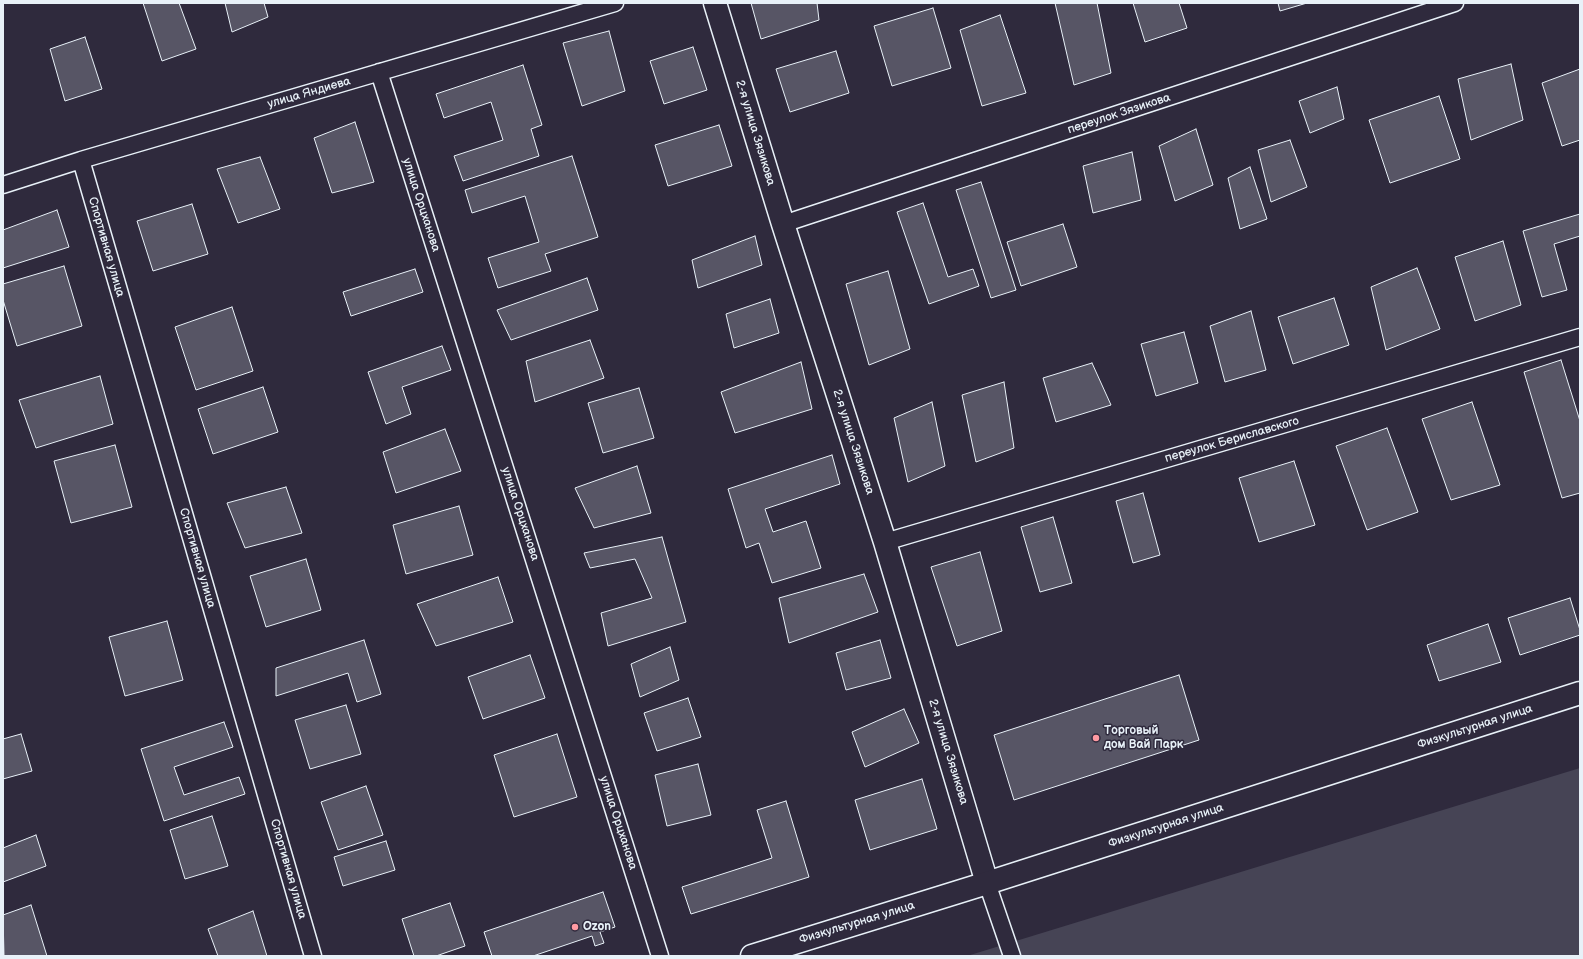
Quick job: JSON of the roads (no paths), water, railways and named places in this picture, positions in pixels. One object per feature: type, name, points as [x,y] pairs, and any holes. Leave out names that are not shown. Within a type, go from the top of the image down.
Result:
[{"type":"street","name":"2-я улица Зязикова","points":[[715,3],[783,224],[885,542],[987,883]]},
{"type":"street","name":"Физкультурная улица","points":[[752,956],[987,883],[1580,693]]},
{"type":"lane","name":"улица Яндиева","points":[[3,185],[81,160],[615,3]]},
{"type":"lane","name":"переулок Зязикова","points":[[783,224],[1455,3]]},
{"type":"lane","name":"улица Орцханова","points":[[379,72],[660,956]]},
{"type":"lane","name":"Спортивная улица","points":[[81,160],[313,956]]},
{"type":"lane","name":"переулок Бериславского","points":[[885,542],[1580,337]]},
{"type":"lane","points":[[987,883],[1012,956]]},
{"type":"place","name":"Торговый дом Вай Парк","points":[[1096,738]]},
{"type":"place","name":"Ozon","points":[[575,927]]}]
